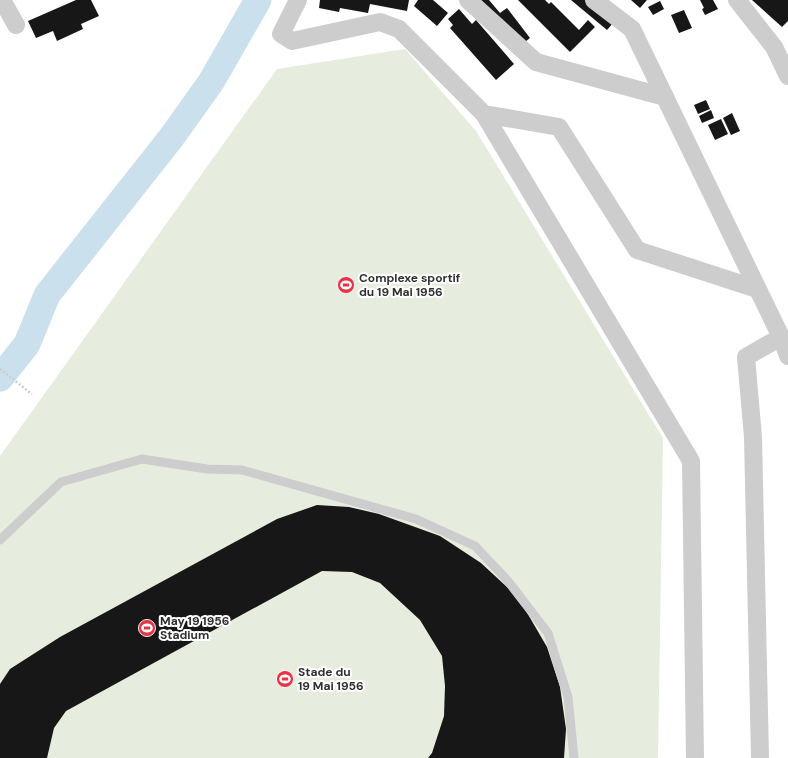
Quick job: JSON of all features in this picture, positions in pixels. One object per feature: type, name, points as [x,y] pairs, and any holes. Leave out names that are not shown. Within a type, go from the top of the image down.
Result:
[{"type":"street","points":[[2,0],[16,25]]},
{"type":"street","points":[[298,0],[280,34],[292,41],[380,22],[399,29],[484,114],[691,461],[695,758]]},
{"type":"street","points":[[468,0],[536,62],[665,97]]},
{"type":"street","points":[[594,0],[632,29],[788,356]]},
{"type":"street","points":[[736,0],[774,47],[788,76]]},
{"type":"street","points":[[484,114],[559,127],[637,250],[757,289]]},
{"type":"street","points":[[760,758],[753,437],[746,356],[780,337]]},
{"type":"lane","points":[[0,540],[61,482],[142,459],[207,469],[242,470],[416,520],[475,546],[508,581],[548,633],[568,697],[574,758]]},
{"type":"path","points":[[0,369],[32,394]]},
{"type":"green space","name":"Complexe sportif du 19 Mai 1956","points":[[405,49],[476,131],[663,438],[658,758],[0,758],[0,456],[277,69]]},
{"type":"building","points":[[76,0],[91,0],[99,16],[81,24],[83,29],[57,41],[53,31],[36,38],[28,21]]},
{"type":"building","points":[[320,0],[409,0],[407,11],[370,4],[368,13],[340,8],[339,12],[319,8]]},
{"type":"building","points":[[418,0],[433,0],[448,13],[437,26],[414,6]]},
{"type":"building","points":[[468,0],[489,0],[500,13],[507,8],[530,38],[516,49]]},
{"type":"building","points":[[518,0],[545,0],[549,4],[551,2],[579,30],[588,20],[595,27],[570,52]]},
{"type":"building","points":[[571,0],[604,0],[621,14],[607,30]]},
{"type":"building","points":[[631,0],[647,0],[640,8]]},
{"type":"building","points":[[700,0],[713,0],[718,9],[705,15],[702,9],[704,8]]},
{"type":"building","points":[[752,0],[788,0],[788,21],[782,27]]},
{"type":"building","points":[[660,1],[664,9],[653,15],[648,7]]},
{"type":"building","points":[[459,9],[472,24],[476,20],[514,64],[496,80],[450,28],[453,25],[448,19]]},
{"type":"building","points":[[684,10],[692,28],[679,33],[671,15]]},
{"type":"building","points":[[706,100],[710,109],[698,114],[694,105]]},
{"type":"building","points":[[711,110],[714,118],[702,123],[699,116]]},
{"type":"building","points":[[732,113],[740,131],[731,135],[723,118]]},
{"type":"building","points":[[721,119],[728,134],[715,140],[708,125]]},
{"type":"building","name":"May 19 1956 Stadium","points":[[317,505],[349,507],[379,514],[440,536],[481,563],[508,588],[526,611],[547,647],[560,687],[566,729],[564,758],[428,758],[432,753],[444,716],[445,686],[442,656],[420,620],[380,583],[352,572],[322,571],[66,711],[54,728],[47,758],[0,758],[0,684],[10,669],[60,637],[277,519]]},
{"type":"waterway","points":[[0,378],[27,344],[47,295],[171,138],[211,82],[258,0]]},
{"type":"place","name":"Complexe sportif du 19 Mai 1956","points":[[346,285]]},
{"type":"place","name":"May 19 1956 Stadium","points":[[147,628]]},
{"type":"place","name":"Stade du 19 Mai 1956","points":[[285,679]]}]
